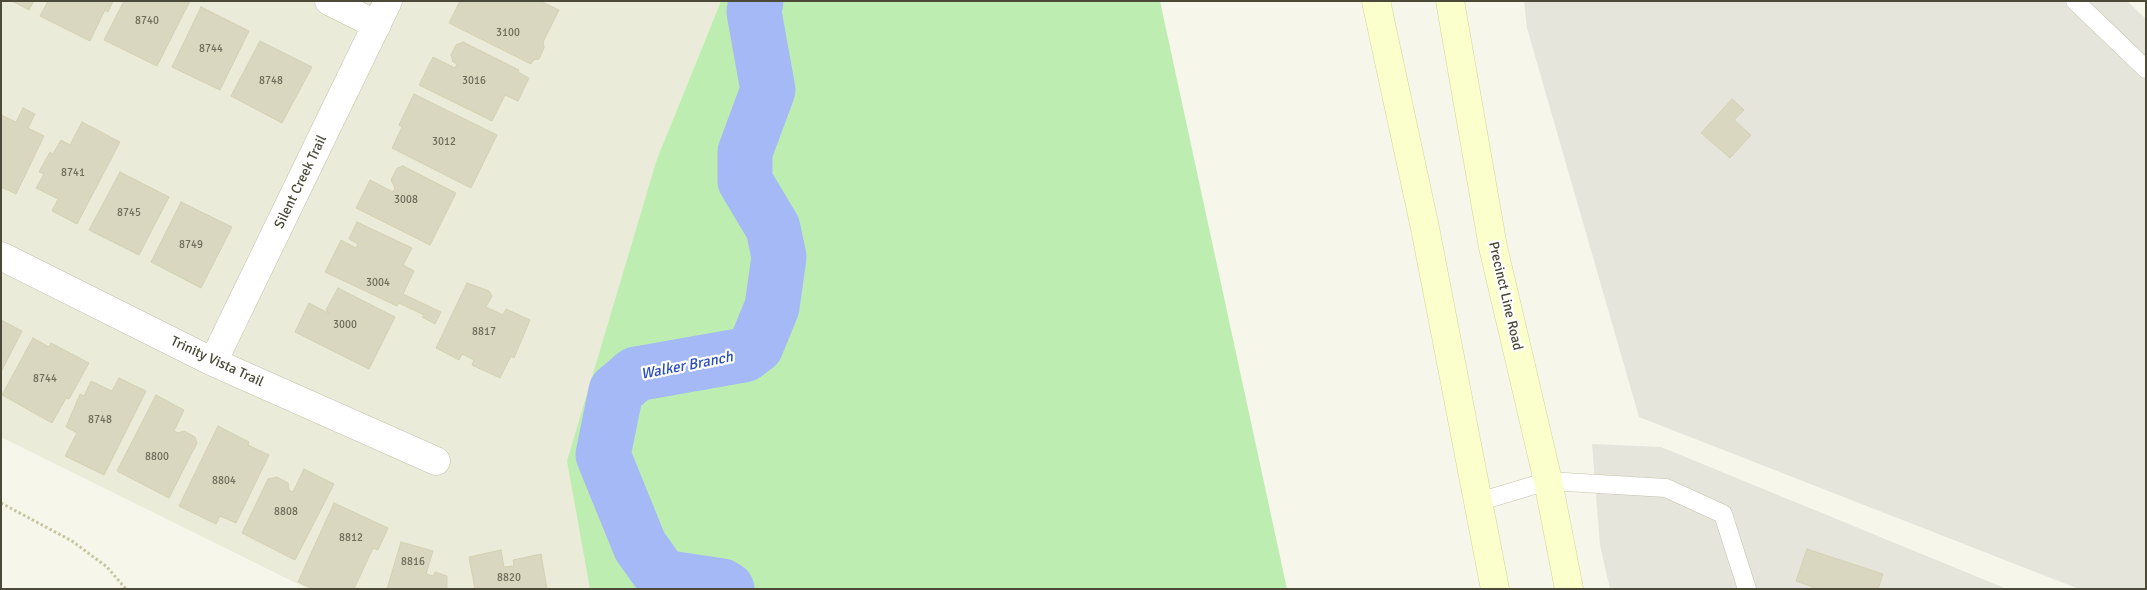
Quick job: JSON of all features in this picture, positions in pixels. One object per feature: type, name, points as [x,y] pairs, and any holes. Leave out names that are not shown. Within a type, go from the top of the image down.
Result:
[{"type":"main road","points":[[1376,1],[1425,228],[1495,589]]},
{"type":"main road","name":"Precinct Line Road","points":[[1450,1],[1493,248],[1548,480],[1569,589]]},
{"type":"street","points":[[329,1],[382,13]]},
{"type":"street","name":"Silent Creek Trail","points":[[213,362],[382,13]]},
{"type":"street","name":"Trinity Vista Trail","points":[[1,256],[213,362],[436,461]]},
{"type":"lane","points":[[2075,1],[2146,69]]},
{"type":"lane","points":[[1478,502],[1548,480],[1666,488],[1724,514],[1747,589]]},
{"type":"path","points":[[1,503],[72,541],[107,567],[126,589]]},
{"type":"shaded area","points":[[1,1],[721,1],[657,159],[612,589],[308,589],[1,437]]},
{"type":"shaded area","points":[[1524,1],[2127,1],[2146,19],[2146,589],[2079,589],[1639,417],[1527,28]]},
{"type":"shaded area","points":[[1592,444],[1661,447],[2007,589],[1610,589],[1600,545]]},
{"type":"green space","points":[[721,1],[1160,1],[1287,589],[590,589],[567,461],[657,159]]},
{"type":"building","points":[[12,1],[34,1],[29,10]]},
{"type":"building","points":[[48,1],[113,1],[108,12],[105,10],[90,41],[40,16]]},
{"type":"building","points":[[124,1],[190,1],[157,66],[104,40]]},
{"type":"building","points":[[460,1],[540,1],[559,10],[543,42],[544,48],[539,59],[533,60],[531,64],[449,23]]},
{"type":"building","points":[[201,7],[249,31],[220,90],[172,67]]},
{"type":"building","points":[[260,41],[312,67],[282,123],[231,96]]},
{"type":"building","points":[[463,42],[519,70],[518,72],[529,78],[518,101],[505,95],[492,121],[419,85],[433,57],[455,68],[457,64],[453,62],[451,55],[456,45]]},
{"type":"building","points":[[414,94],[497,135],[471,188],[392,148],[402,127],[399,125]]},
{"type":"building","points":[[1732,99],[1744,110],[1734,120],[1751,135],[1730,158],[1701,133]]},
{"type":"building","points":[[23,108],[35,114],[28,128],[44,136],[16,194],[1,187],[1,115],[16,122]]},
{"type":"building","points":[[82,122],[120,142],[77,224],[52,211],[58,199],[36,188],[44,174],[39,172],[50,152],[53,154],[61,140],[70,145]]},
{"type":"building","points":[[403,166],[456,193],[430,245],[356,208],[370,180],[393,192],[395,188],[391,180],[397,168]]},
{"type":"building","points":[[120,172],[169,197],[139,255],[89,230]]},
{"type":"building","points":[[181,202],[232,227],[201,288],[151,262]]},
{"type":"building","points":[[357,222],[412,248],[403,265],[414,271],[403,294],[441,312],[435,324],[422,317],[424,315],[399,303],[397,306],[325,272],[341,240],[356,248],[358,244],[349,239]]},
{"type":"building","points":[[467,283],[489,291],[492,296],[486,307],[503,315],[506,309],[530,320],[514,358],[511,356],[500,378],[472,365],[474,360],[462,354],[459,360],[436,348]]},
{"type":"building","points":[[338,288],[395,317],[369,369],[295,332],[309,303],[330,314],[326,310]]},
{"type":"building","points":[[1,320],[22,331],[1,372]]},
{"type":"building","points":[[33,338],[49,347],[51,343],[89,363],[69,399],[66,398],[52,423],[2,395]]},
{"type":"building","points":[[119,378],[146,391],[104,475],[65,456],[77,433],[66,427],[80,394],[84,396],[91,381],[112,391]]},
{"type":"building","points":[[156,395],[184,410],[174,431],[178,433],[184,431],[195,437],[197,443],[169,498],[117,471]]},
{"type":"building","points":[[218,426],[249,442],[248,445],[269,455],[236,523],[220,516],[216,524],[179,506]]},
{"type":"building","points":[[304,469],[334,484],[295,560],[242,533],[268,479],[277,477],[288,483],[289,490],[293,492]]},
{"type":"building","points":[[334,503],[388,528],[378,550],[373,548],[354,589],[313,589],[298,582]]},
{"type":"building","points":[[401,542],[433,551],[426,574],[433,576],[435,572],[447,576],[447,589],[387,589]]},
{"type":"building","points":[[1807,549],[1883,574],[1878,589],[1818,589],[1796,581]]},
{"type":"building","points":[[501,550],[504,567],[514,566],[513,560],[541,554],[547,589],[475,589],[469,557]]},
{"type":"waterway","name":"Walker Branch","points":[[727,589],[722,586],[662,577],[640,546],[603,455],[616,391],[636,374],[744,355],[756,346],[772,307],[779,257],[773,228],[745,181],[745,152],[768,90],[754,12],[756,1]]}]
